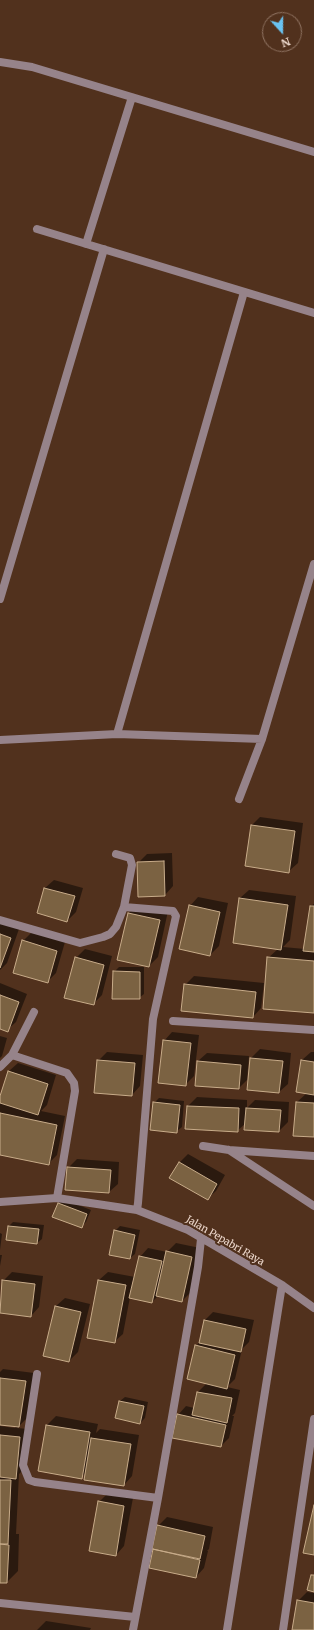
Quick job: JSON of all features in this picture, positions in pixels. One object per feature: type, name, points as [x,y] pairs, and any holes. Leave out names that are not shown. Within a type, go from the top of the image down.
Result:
[{"type":"street","points":[[0,62],[32,67],[314,152]]},
{"type":"street","points":[[86,244],[132,97]]},
{"type":"street","points":[[37,229],[314,313]]},
{"type":"street","points":[[0,599],[104,249]]},
{"type":"street","points":[[117,734],[244,292]]},
{"type":"street","points":[[239,799],[262,739],[314,564]]},
{"type":"street","points":[[0,740],[117,734],[262,739]]},
{"type":"street","points":[[0,920],[80,943],[103,938],[110,934],[116,927],[124,907],[132,865],[130,858],[116,854]]},
{"type":"street","points":[[124,907],[173,911],[176,916],[153,1019],[138,1203],[136,1210]]},
{"type":"street","points":[[0,1067],[12,1054],[34,1012]]},
{"type":"street","points":[[173,1022],[314,1030]]},
{"type":"street","points":[[12,1054],[67,1072],[74,1083],[75,1091],[57,1198]]},
{"type":"street","points":[[203,1146],[229,1150],[314,1156]]},
{"type":"street","points":[[229,1150],[314,1206]]},
{"type":"street","name":"Jalan Pepabri Raya","points":[[0,1202],[57,1198],[136,1210],[188,1230],[201,1239],[282,1285],[314,1308]]},
{"type":"street","points":[[133,1630],[158,1498],[198,1267],[201,1239]]},
{"type":"street","points":[[227,1630],[282,1285]]},
{"type":"street","points":[[37,1374],[23,1465],[29,1480],[158,1498]]},
{"type":"street","points":[[283,1630],[314,1419]]},
{"type":"street","points":[[0,1603],[135,1617]]},
{"type":"building","points":[[251,825],[295,831],[289,873],[245,866]]},
{"type":"building","points":[[164,861],[165,896],[138,897],[137,862]]},
{"type":"building","points":[[44,888],[75,896],[67,922],[37,913]]},
{"type":"building","points":[[239,898],[288,905],[281,950],[233,943]]},
{"type":"building","points":[[189,905],[220,912],[210,956],[179,949]]},
{"type":"building","points":[[310,906],[314,906],[314,952],[303,951]]},
{"type":"building","points":[[128,913],[160,920],[149,967],[117,960]]},
{"type":"building","points":[[0,934],[11,938],[0,968]]},
{"type":"building","points":[[22,940],[57,951],[48,983],[13,973]]},
{"type":"building","points":[[75,957],[104,965],[94,1005],[64,998]]},
{"type":"building","points":[[267,957],[314,961],[314,1013],[263,1009]]},
{"type":"building","points":[[113,971],[140,972],[140,999],[112,999]]},
{"type":"building","points":[[184,984],[256,992],[253,1018],[181,1011]]},
{"type":"building","points":[[0,995],[19,1002],[8,1032],[0,1029]]},
{"type":"building","points":[[163,1040],[191,1043],[186,1086],[158,1083]]},
{"type":"building","points":[[250,1058],[283,1061],[279,1093],[247,1090]]},
{"type":"building","points":[[97,1060],[135,1063],[132,1096],[94,1093]]},
{"type":"building","points":[[301,1060],[314,1062],[314,1095],[296,1092]]},
{"type":"building","points":[[197,1061],[241,1065],[239,1089],[195,1086]]},
{"type":"building","points":[[8,1071],[48,1084],[38,1115],[0,1103],[0,1096]]},
{"type":"building","points":[[153,1102],[180,1105],[177,1133],[150,1130]]},
{"type":"building","points":[[296,1102],[314,1103],[314,1137],[293,1136]]},
{"type":"building","points":[[187,1106],[239,1108],[238,1132],[185,1129]]},
{"type":"building","points":[[246,1108],[281,1110],[279,1132],[244,1130]]},
{"type":"building","points":[[0,1113],[57,1125],[49,1165],[0,1155]]},
{"type":"building","points":[[179,1162],[217,1184],[208,1200],[169,1178]]},
{"type":"building","points":[[67,1167],[111,1170],[109,1193],[65,1190]]},
{"type":"building","points":[[58,1203],[87,1214],[82,1228],[52,1217]]},
{"type":"building","points":[[8,1226],[39,1229],[37,1244],[6,1240]]},
{"type":"building","points":[[114,1230],[135,1235],[130,1259],[109,1255]]},
{"type":"building","points":[[166,1251],[192,1257],[182,1302],[156,1296]]},
{"type":"building","points":[[139,1256],[162,1261],[152,1303],[129,1298]]},
{"type":"building","points":[[2,1280],[35,1284],[31,1317],[0,1313]]},
{"type":"building","points":[[98,1280],[126,1285],[115,1343],[87,1338]]},
{"type":"building","points":[[55,1306],[81,1312],[69,1362],[43,1356]]},
{"type":"building","points":[[204,1320],[246,1329],[241,1352],[199,1343]]},
{"type":"building","points":[[195,1345],[235,1355],[227,1389],[187,1379]]},
{"type":"building","points":[[0,1378],[26,1381],[19,1427],[0,1425]]},
{"type":"building","points":[[197,1392],[232,1398],[227,1423],[192,1415]]},
{"type":"building","points":[[119,1401],[144,1406],[140,1424],[115,1418]]},
{"type":"building","points":[[177,1414],[226,1425],[221,1447],[172,1438]]},
{"type":"building","points":[[46,1425],[90,1432],[82,1479],[38,1471]]},
{"type":"building","points":[[0,1435],[20,1437],[16,1479],[0,1477]]},
{"type":"building","points":[[91,1438],[131,1444],[124,1486],[84,1480]]},
{"type":"building","points":[[0,1480],[11,1480],[8,1544],[0,1544]]},
{"type":"building","points":[[98,1501],[124,1506],[116,1556],[89,1551]]},
{"type":"building","points":[[314,1505],[314,1555],[303,1553]]},
{"type":"building","points":[[157,1525],[205,1536],[200,1559],[152,1549]]},
{"type":"building","points":[[0,1544],[9,1545],[7,1583],[0,1583]]},
{"type":"building","points":[[153,1549],[200,1560],[196,1578],[149,1568]]},
{"type":"building","points":[[311,1575],[314,1575],[314,1592],[307,1590]]},
{"type":"building","points":[[297,1600],[314,1603],[314,1630],[292,1630]]}]
